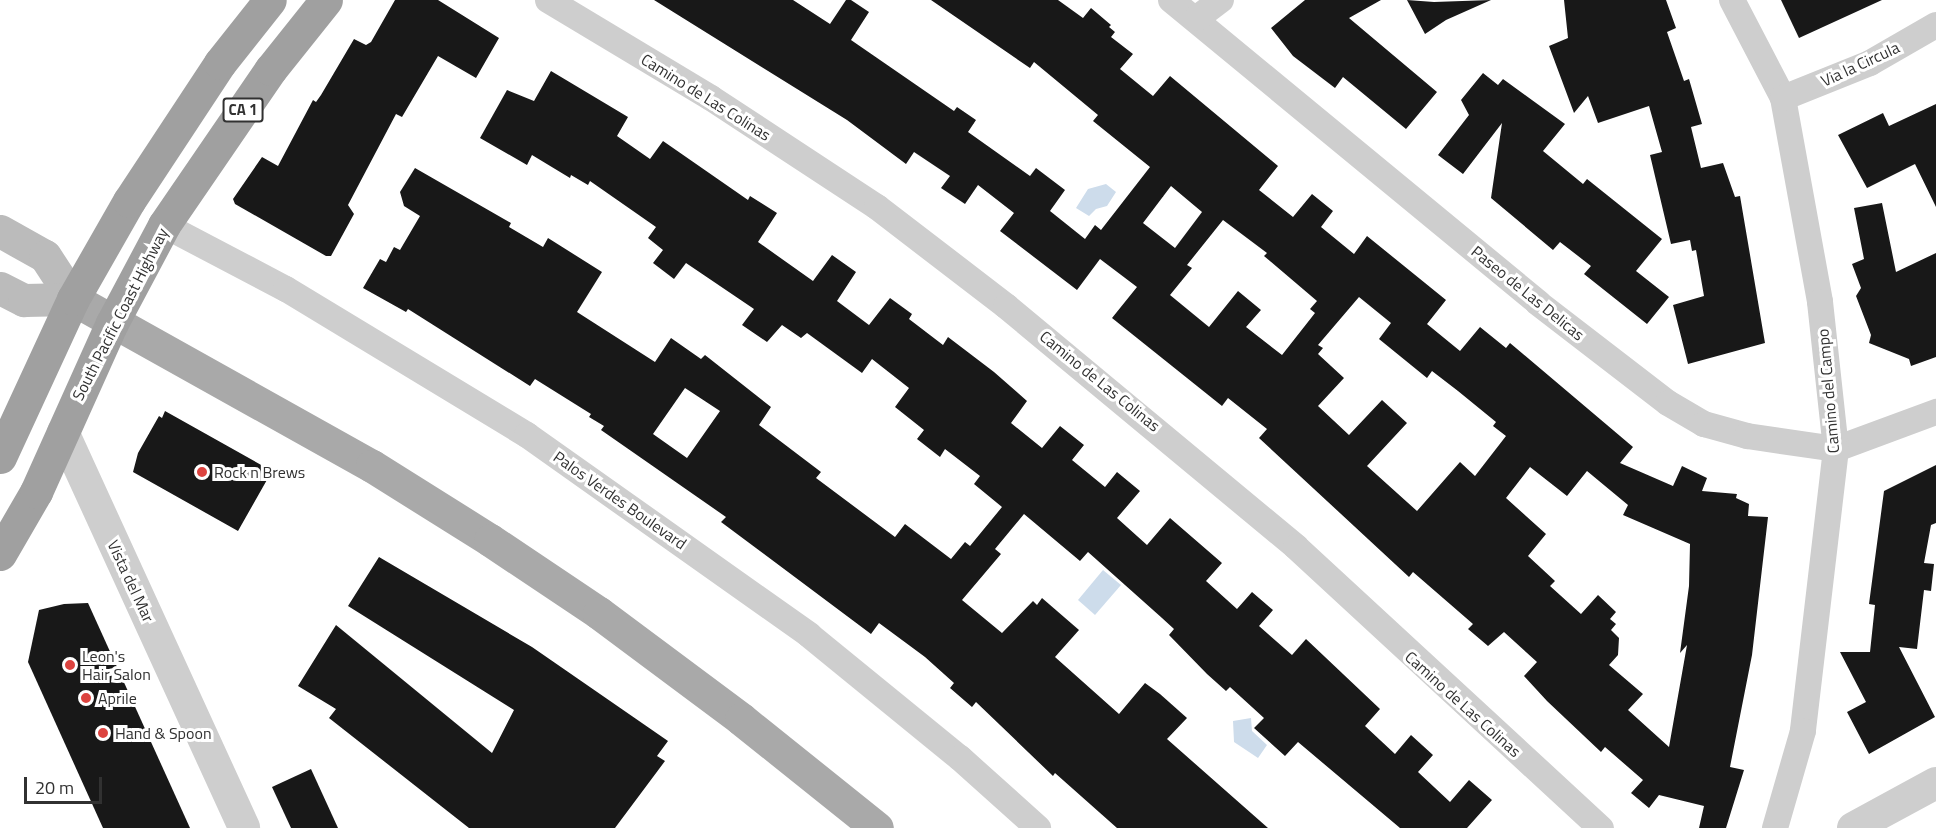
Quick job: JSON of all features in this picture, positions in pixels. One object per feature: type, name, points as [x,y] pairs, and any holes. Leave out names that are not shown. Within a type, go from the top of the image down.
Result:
[{"type":"highway","name":"CA 1","points":[[0,457],[73,299],[129,201],[204,86],[270,0]]},
{"type":"highway","name":"South Pacific Coast Highway","points":[[0,554],[36,492],[112,322],[164,225],[271,69],[326,0]]},
{"type":"main road","points":[[0,231],[45,256],[73,299],[372,466],[490,540],[713,698],[874,827]]},
{"type":"main road","points":[[0,288],[24,300],[73,299]]},
{"type":"street","name":"Camino de Las Colinas","points":[[548,0],[711,99],[877,207],[1006,306],[1296,547],[1601,828]]},
{"type":"street","name":"Paseo de Las Delicas","points":[[1171,0],[1197,18],[1538,303],[1668,403],[1704,424],[1747,436],[1836,449],[1936,412]]},
{"type":"street","points":[[1197,18],[1221,0]]},
{"type":"street","name":"Camino del Campo","points":[[1732,0],[1783,98],[1820,302],[1836,449],[1803,731],[1774,828]]},
{"type":"street","name":"Via la Circula","points":[[1783,98],[1870,63],[1936,25]]},
{"type":"street","name":"Palos Verdes Boulevard","points":[[164,225],[286,289],[536,442],[809,635],[960,758],[1038,828]]},
{"type":"street","name":"Vista del Mar","points":[[63,432],[244,828]]},
{"type":"street","points":[[1853,828],[1936,783]]},
{"type":"water","points":[[1106,184],[1116,192],[1107,206],[1096,209],[1089,216],[1076,208],[1088,189]]},
{"type":"water","points":[[1103,570],[1121,585],[1095,615],[1078,600]]},
{"type":"water","points":[[1251,718],[1252,731],[1267,745],[1258,758],[1234,742],[1233,721]]},
{"type":"building","points":[[395,0],[438,0],[499,38],[476,78],[438,56],[402,117],[396,114],[348,205],[354,214],[331,256],[326,256],[235,204],[233,199],[262,157],[278,166],[313,100],[316,102],[321,95],[354,39],[366,45],[371,42]]},
{"type":"building","points":[[654,0],[793,0],[830,24],[846,0],[851,0],[869,12],[851,40],[954,111],[957,107],[976,120],[968,132],[1030,176],[1036,168],[1065,190],[1050,211],[1085,239],[1095,225],[1101,230],[1150,167],[1093,121],[1098,115],[1034,62],[1030,68],[931,0],[1058,0],[1083,18],[1091,8],[1111,25],[1109,27],[1115,32],[1111,37],[1133,54],[1120,69],[1153,96],[1170,76],[1278,166],[1259,190],[1293,217],[1312,194],[1333,211],[1321,227],[1354,254],[1367,236],[1446,300],[1427,324],[1460,351],[1480,327],[1506,348],[1510,343],[1633,447],[1620,463],[1673,486],[1682,466],[1707,478],[1702,491],[1737,494],[1736,498],[1749,504],[1748,516],[1768,517],[1752,655],[1730,767],[1744,770],[1726,828],[1699,828],[1704,806],[1659,795],[1649,808],[1631,793],[1643,780],[1605,747],[1601,752],[1524,676],[1537,662],[1504,632],[1488,646],[1468,629],[1473,624],[1413,572],[1409,577],[1259,438],[1267,429],[1228,398],[1222,406],[1112,318],[1137,287],[1100,259],[1077,290],[1000,231],[1014,213],[978,185],[965,204],[941,188],[950,176],[914,152],[906,164],[847,120]],"holes":[[[1171,186],[1202,212],[1175,248],[1143,223]],[[1223,220],[1267,253],[1264,256],[1317,301],[1310,309],[1315,313],[1282,355],[1246,327],[1261,310],[1238,291],[1209,327],[1170,295],[1192,268],[1187,265]],[[1359,297],[1391,323],[1379,339],[1427,378],[1432,371],[1496,422],[1493,426],[1506,436],[1475,476],[1460,462],[1417,511],[1367,466],[1407,423],[1382,400],[1349,435],[1318,406],[1344,378],[1318,354],[1323,348],[1318,345]],[[1530,467],[1567,496],[1587,471],[1628,505],[1623,515],[1690,544],[1689,586],[1680,653],[1687,645],[1669,747],[1628,710],[1643,694],[1609,665],[1618,655],[1619,638],[1611,630],[1616,624],[1610,619],[1616,612],[1598,595],[1581,614],[1550,586],[1555,581],[1528,556],[1546,534],[1506,498]]]},
{"type":"building","points":[[1305,0],[1381,0],[1349,18],[1437,92],[1406,129],[1343,77],[1335,88],[1293,56],[1271,28]]},
{"type":"building","points":[[1407,0],[1434,2],[1491,0],[1446,20],[1425,34]]},
{"type":"building","points":[[1564,0],[1666,0],[1676,28],[1667,32],[1684,81],[1689,79],[1702,124],[1691,127],[1701,168],[1723,163],[1735,197],[1740,196],[1765,343],[1688,364],[1673,305],[1704,296],[1696,250],[1692,251],[1690,240],[1671,244],[1650,155],[1662,152],[1649,106],[1598,123],[1588,96],[1574,113],[1549,46],[1568,38]]},
{"type":"building","points":[[1781,0],[1882,0],[1799,38]]},
{"type":"building","points":[[551,71],[628,117],[617,136],[650,159],[663,141],[748,200],[750,196],[777,213],[758,242],[813,281],[832,255],[856,272],[837,301],[869,325],[890,298],[912,314],[909,319],[943,345],[948,337],[1027,401],[1011,423],[1042,448],[1060,426],[1084,445],[1072,460],[1105,487],[1117,472],[1140,491],[1117,518],[1147,545],[1170,518],[1222,563],[1206,581],[1237,609],[1252,592],[1273,610],[1259,626],[1292,655],[1306,639],[1380,709],[1365,726],[1395,754],[1411,735],[1433,755],[1418,772],[1450,802],[1469,780],[1492,800],[1467,828],[1400,828],[1298,742],[1285,756],[1254,728],[1264,718],[1230,687],[1226,691],[1207,674],[1169,635],[1174,629],[1088,552],[1080,561],[1024,514],[995,549],[1001,554],[962,600],[1002,633],[1033,601],[1037,605],[1042,598],[1079,630],[1055,657],[1119,714],[1145,683],[1160,694],[1187,718],[1167,739],[1268,828],[1117,828],[1055,773],[1053,776],[976,702],[972,707],[950,688],[954,683],[925,657],[879,623],[871,634],[721,522],[726,517],[601,430],[604,426],[589,417],[591,414],[535,379],[530,386],[408,309],[406,312],[363,288],[380,259],[386,262],[394,247],[400,250],[420,216],[404,206],[400,192],[415,168],[511,223],[509,227],[543,247],[548,238],[602,272],[577,312],[655,362],[671,338],[701,359],[705,355],[771,407],[759,425],[821,472],[816,478],[895,537],[905,524],[951,559],[965,542],[970,546],[1002,507],[974,484],[980,476],[945,449],[940,457],[917,439],[924,430],[895,407],[909,388],[872,359],[862,373],[807,333],[801,338],[782,325],[767,342],[742,325],[754,309],[686,263],[674,279],[653,263],[663,250],[648,238],[656,227],[590,181],[588,185],[571,175],[570,178],[532,155],[527,165],[480,138],[507,90],[534,101]],"holes":[[[685,388],[720,411],[687,458],[653,434]]]},
{"type":"building","points":[[1483,73],[1498,85],[1503,79],[1565,124],[1543,151],[1583,184],[1587,179],[1662,239],[1636,271],[1669,297],[1647,324],[1584,274],[1591,266],[1560,242],[1553,250],[1491,198],[1502,123],[1463,174],[1438,155],[1469,115],[1461,100]]},
{"type":"building","points":[[1936,104],[1936,207],[1915,164],[1867,188],[1838,135],[1883,113],[1889,126]]},
{"type":"building","points":[[1882,203],[1896,272],[1936,253],[1936,357],[1911,366],[1909,359],[1869,343],[1871,335],[1856,296],[1861,288],[1852,264],[1864,259],[1854,208]]},
{"type":"building","name":"Rock n Brews","points":[[165,411],[272,471],[238,531],[133,472],[138,453],[159,416],[162,418]]},
{"type":"building","points":[[1936,465],[1936,523],[1931,525],[1924,563],[1934,564],[1931,591],[1924,590],[1917,649],[1899,647],[1935,717],[1869,754],[1847,712],[1866,702],[1840,652],[1870,652],[1875,605],[1869,604],[1884,491]]},
{"type":"building","points":[[379,557],[532,647],[668,741],[657,756],[665,761],[615,828],[469,828],[329,718],[336,709],[298,686],[336,625],[492,753],[514,710],[348,606]]},
{"type":"building","points":[[88,603],[190,828],[103,828],[28,662],[39,610],[64,604]]},
{"type":"building","points":[[311,769],[338,828],[291,828],[272,787]]},
{"type":"place","name":"Rock n Brews","points":[[202,472]]},
{"type":"place","name":"Leon's Hair Salon","points":[[70,665]]},
{"type":"place","name":"Aprile","points":[[86,698]]},
{"type":"place","name":"Hand & Spoon","points":[[103,733]]}]
